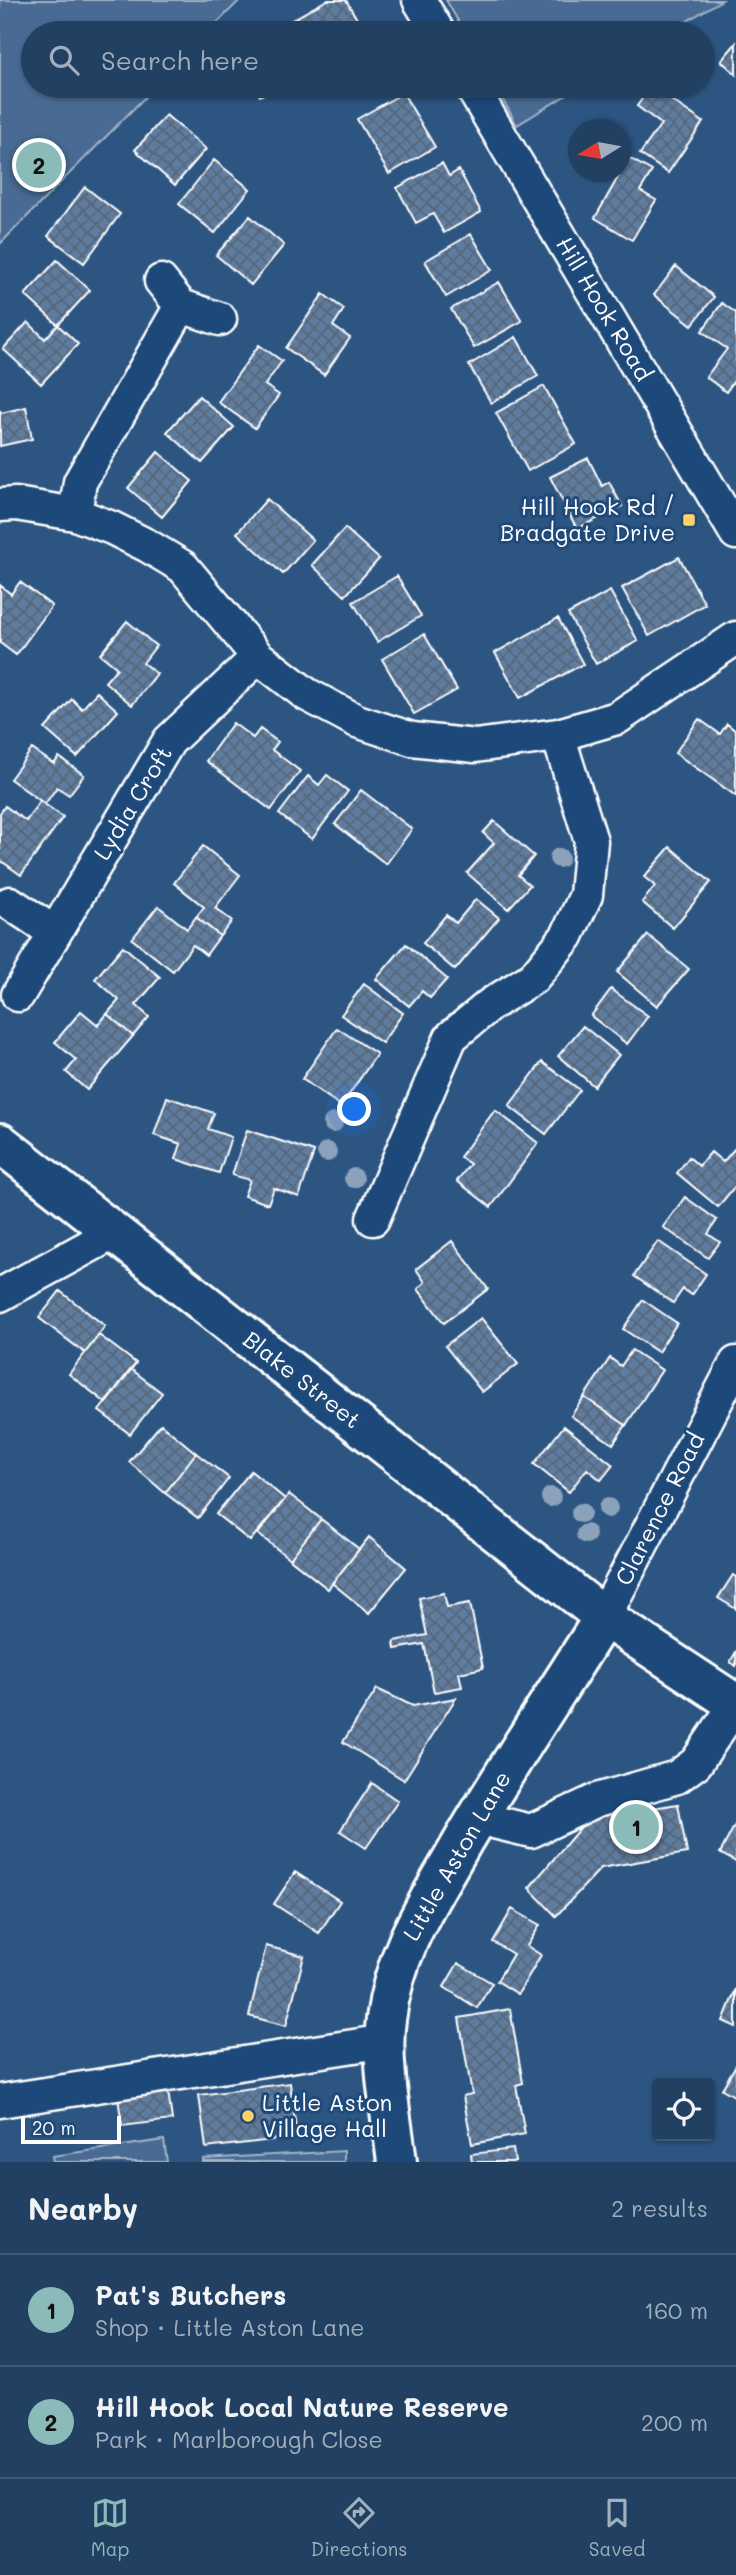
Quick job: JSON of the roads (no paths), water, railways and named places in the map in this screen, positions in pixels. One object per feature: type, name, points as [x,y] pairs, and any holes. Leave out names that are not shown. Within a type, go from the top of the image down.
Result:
[{"type":"main road","name":"Blake Street","points":[[0,1143],[604,1617],[736,1704]]},
{"type":"main road","name":"Little Aston Lane","points":[[397,2162],[387,2077],[385,2022],[393,1980],[406,1942],[477,1818],[604,1617]]},
{"type":"street","points":[[419,0],[432,21]]},
{"type":"street","name":"Hill Hook Road","points":[[478,98],[728,500],[736,533]]},
{"type":"street","points":[[161,281],[181,306],[220,319]]},
{"type":"street","points":[[75,514],[80,482],[181,306]]},
{"type":"street","points":[[0,505],[16,504],[75,514],[112,528],[183,567],[258,657],[306,694],[357,721],[412,739],[475,746],[558,735],[617,718],[736,638]]},
{"type":"street","name":"Lydia Croft","points":[[18,995],[169,741],[258,657]]},
{"type":"street","points":[[373,1219],[451,1037],[491,1004],[533,978],[567,936],[586,895],[591,841],[558,735]]},
{"type":"street","points":[[10,903],[55,933]]},
{"type":"street","points":[[0,1295],[115,1232]]},
{"type":"street","name":"Clarence Road","points":[[604,1617],[736,1363]]},
{"type":"street","points":[[477,1818],[531,1831],[597,1800],[677,1777],[696,1762],[736,1704]]},
{"type":"street","points":[[0,2101],[386,2041]]},
{"type":"place","name":"Hill Hook Local Nature Reserve","points":[[39,165]]},
{"type":"place","name":"Hill Hook Rd / Bradgate Drive","points":[[689,520]]},
{"type":"place","name":"Pat's Butchers","points":[[636,1827]]},
{"type":"place","name":"Little Aston Village Hall","points":[[248,2116]]}]
